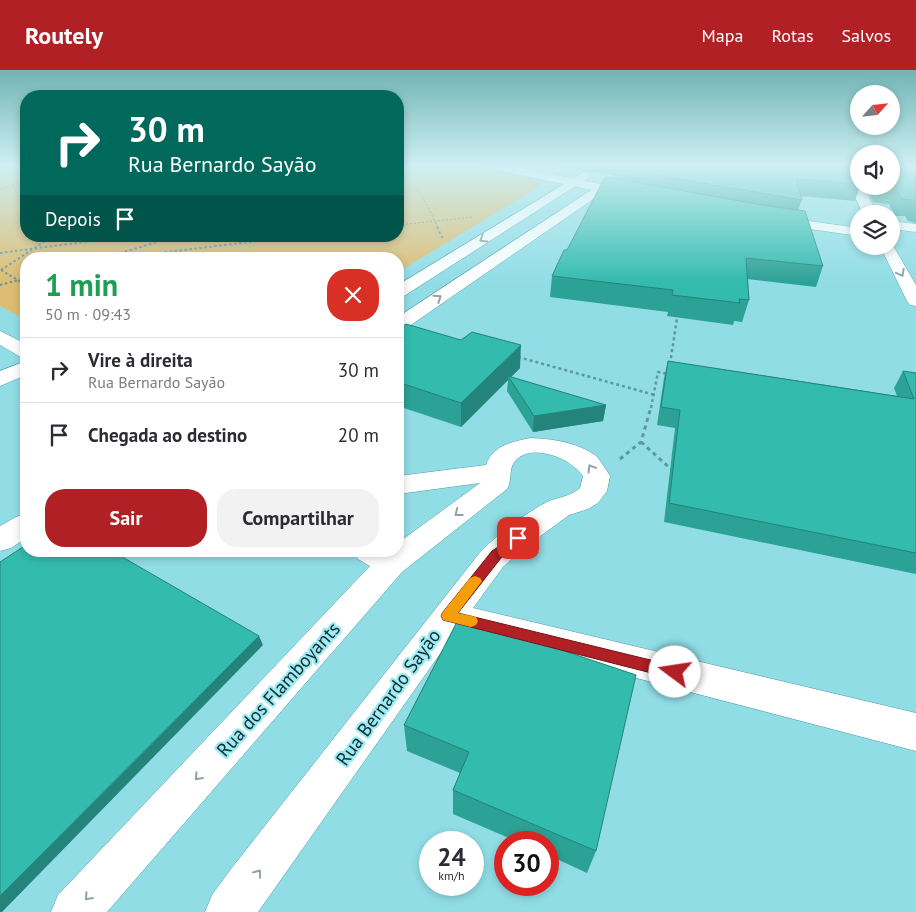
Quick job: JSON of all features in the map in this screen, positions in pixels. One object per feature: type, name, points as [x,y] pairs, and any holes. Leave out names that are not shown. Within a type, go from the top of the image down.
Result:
[{"type":"street","points":[[404,288],[538,204]]},
{"type":"street","points":[[404,321],[575,204]]},
{"type":"street","points":[[770,208],[850,219]]},
{"type":"street","points":[[757,217],[850,231]]},
{"type":"street","points":[[900,226],[916,228]]},
{"type":"street","points":[[900,237],[916,239]]},
{"type":"street","points":[[892,255],[916,301]]},
{"type":"street","points":[[0,337],[20,349]]},
{"type":"street","points":[[0,379],[20,370]]},
{"type":"street","points":[[404,485],[496,477],[497,466],[504,456],[515,449],[530,445],[546,445],[568,450],[582,457],[592,467],[596,478]]},
{"type":"street","name":"Rua dos Flamboyants","points":[[404,541],[496,477]]},
{"type":"street","name":"Rua Bernardo Sayão","points":[[228,912],[496,554],[557,509],[574,505],[587,498],[594,489],[596,478]]},
{"type":"street","points":[[0,540],[20,528]]},
{"type":"street","name":"Rua dos Flamboyants","points":[[75,912],[380,558]]},
{"type":"street","points":[[448,616],[916,732]]},
{"type":"path","points":[[425,204],[443,239]]},
{"type":"path","points":[[404,223],[482,216]]},
{"type":"path","points":[[28,252],[43,242]]},
{"type":"path","points":[[49,247],[59,242]]},
{"type":"path","points":[[0,253],[86,242]]},
{"type":"path","points":[[124,252],[156,242]]},
{"type":"path","points":[[168,252],[250,242]]},
{"type":"path","points":[[20,257],[1,270],[20,282]]},
{"type":"path","points":[[0,285],[20,279]]},
{"type":"path","points":[[596,478],[641,442],[655,395],[658,372],[668,374],[677,318]]},
{"type":"path","points":[[513,356],[655,395]]},
{"type":"path","points":[[641,442],[673,472]]},
{"type":"shaded area","points":[[0,204],[20,204],[20,242],[404,242],[404,204],[510,204],[404,268],[404,252],[20,252],[20,317],[0,306]]},
{"type":"building","points":[[591,204],[758,204],[805,211],[823,266],[746,258],[749,300],[739,299],[740,303],[672,295],[673,290],[552,276],[564,250],[567,250]]},
{"type":"building","points":[[406,324],[461,340],[472,332],[521,345],[461,403],[404,384],[404,326]]},
{"type":"building","points":[[668,361],[914,399],[903,371],[916,373],[916,553],[669,503],[680,410],[661,407]]},
{"type":"building","points":[[508,376],[606,405],[534,416]]},
{"type":"building","points":[[20,549],[20,557],[122,557],[259,636],[0,896],[0,562]]},
{"type":"building","points":[[460,616],[636,675],[596,851],[559,835],[559,831],[549,831],[453,790],[469,752],[404,725]]},
{"type":"slow traffic","points":[[471,621],[448,616],[475,581]]},
{"type":"route","points":[[518,538],[496,554],[448,616],[675,672]]}]
